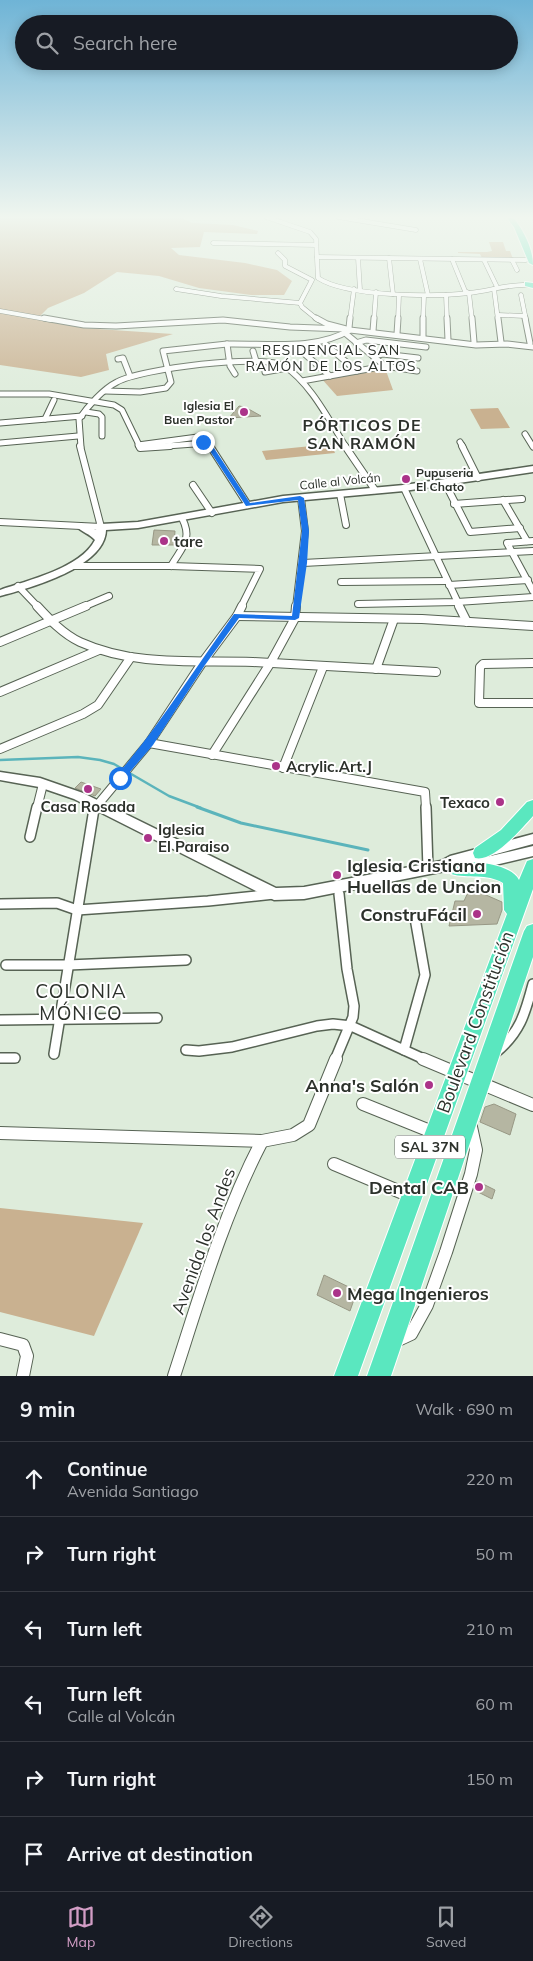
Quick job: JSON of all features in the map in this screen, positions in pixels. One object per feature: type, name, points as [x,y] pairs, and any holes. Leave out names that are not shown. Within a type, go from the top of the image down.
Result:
[{"type":"highway","points":[[481,854],[507,834],[533,806]]},
{"type":"highway","name":"Boulevard Constitución","points":[[346,1376],[533,866]]},
{"type":"highway","points":[[451,868],[497,872],[511,880],[513,919]]},
{"type":"highway","name":"Boulevard Constitución","points":[[379,1376],[489,1057],[532,940]]},
{"type":"main road","name":"Calle al Volcán","points":[[101,527],[138,525],[248,505],[445,483],[533,469]]},
{"type":"main road","points":[[0,593],[73,566],[87,556],[99,542],[115,533],[138,525]]},
{"type":"main road","points":[[82,527],[93,532],[99,542]]},
{"type":"main road","points":[[99,542],[101,527]]},
{"type":"main road","points":[[0,776],[16,777],[42,784],[98,804],[274,894],[304,893],[428,869],[451,868],[533,851]]},
{"type":"main road","points":[[451,868],[450,861],[533,839]]},
{"type":"street","points":[[300,303],[312,281]]},
{"type":"street","points":[[320,281],[354,289],[399,295],[446,295],[532,285]]},
{"type":"street","points":[[359,281],[360,290]]},
{"type":"street","points":[[392,281],[393,294]]},
{"type":"street","points":[[423,337],[426,295],[424,281]]},
{"type":"street","points":[[461,281],[465,291],[469,293],[474,342]]},
{"type":"street","points":[[492,281],[495,288],[501,342]]},
{"type":"street","points":[[176,289],[221,296],[300,303]]},
{"type":"street","points":[[347,330],[354,289]]},
{"type":"street","points":[[373,331],[376,292]]},
{"type":"street","points":[[397,334],[399,295]]},
{"type":"street","points":[[446,295],[448,340]]},
{"type":"street","points":[[0,312],[84,325],[184,324],[223,320],[290,327],[347,330],[476,345],[532,345],[521,295]]},
{"type":"street","points":[[300,303],[300,306],[313,317],[347,330],[356,343],[385,366]]},
{"type":"street","points":[[498,315],[525,316]]},
{"type":"street","points":[[105,391],[128,392],[166,388],[171,382],[163,351],[227,344],[312,341],[347,330]]},
{"type":"street","points":[[356,343],[366,340],[426,347]]},
{"type":"street","points":[[227,344],[230,363],[235,374]]},
{"type":"street","points":[[325,344],[357,371]]},
{"type":"street","points":[[276,351],[299,349],[330,376]]},
{"type":"street","points":[[253,351],[256,361]]},
{"type":"street","points":[[373,356],[383,354],[418,358]]},
{"type":"street","points":[[118,359],[123,358],[130,376]]},
{"type":"street","points":[[101,527],[78,436],[79,420],[95,401],[117,381],[130,376],[169,369],[256,361],[274,362],[287,368],[302,381],[375,490]]},
{"type":"street","points":[[302,381],[385,366],[417,371]]},
{"type":"street","points":[[265,372],[287,368]]},
{"type":"street","points":[[0,394],[49,394],[114,406],[122,410],[138,445],[205,436],[248,505]]},
{"type":"street","points":[[45,418],[54,400]]},
{"type":"street","points":[[0,423],[99,414],[102,417],[102,436]]},
{"type":"street","points":[[525,434],[533,447]]},
{"type":"street","points":[[0,443],[78,436]]},
{"type":"street","points":[[460,442],[478,478]]},
{"type":"street","points":[[445,483],[454,504],[470,532],[520,528]]},
{"type":"street","points":[[193,485],[212,512]]},
{"type":"street","points":[[404,488],[467,622]]},
{"type":"street","points":[[340,494],[346,525]]},
{"type":"street","points":[[212,755],[271,662],[295,618],[303,563],[305,531],[300,498]]},
{"type":"street","points":[[454,504],[522,498]]},
{"type":"street","points":[[503,500],[530,541]]},
{"type":"street","points":[[172,566],[185,543],[188,530],[182,518]]},
{"type":"street","name":"Calle al Volcán","points":[[0,522],[101,527]]},
{"type":"street","points":[[530,541],[508,542],[511,552],[533,591]]},
{"type":"street","points":[[303,563],[533,551]]},
{"type":"street","points":[[54,1054],[94,809],[150,743],[202,663],[237,616],[260,569],[172,566],[73,566]]},
{"type":"street","points":[[341,582],[448,583],[528,580]]},
{"type":"street","points":[[18,586],[53,621],[79,641],[99,650],[131,657],[202,663],[271,662],[323,667],[436,672]]},
{"type":"street","points":[[0,642],[109,596]]},
{"type":"street","points":[[358,604],[458,602],[533,597]]},
{"type":"street","points":[[237,616],[394,619],[533,626]]},
{"type":"street","points":[[376,669],[394,619]]},
{"type":"street","points":[[0,692],[99,650]]},
{"type":"street","points":[[0,749],[98,706],[131,657]]},
{"type":"street","points":[[533,663],[483,664],[480,667],[479,703],[533,703]]},
{"type":"street","points":[[283,768],[323,667]]},
{"type":"street","points":[[150,743],[426,792],[428,869]]},
{"type":"street","points":[[30,838],[42,784]]},
{"type":"street","points":[[0,904],[57,902],[76,910],[208,901],[274,894]]},
{"type":"street","points":[[0,1133],[262,1141],[283,1139],[297,1135],[309,1125],[351,1026],[354,1006],[347,969],[339,894]]},
{"type":"street","points":[[404,1050],[425,975],[415,918]]},
{"type":"street","points":[[6,965],[68,965],[186,960]]},
{"type":"street","points":[[489,1057],[508,1044],[519,1030],[533,984]]},
{"type":"street","points":[[0,1020],[157,1018]]},
{"type":"street","points":[[186,1050],[196,1052],[217,1049],[317,1026],[332,1024],[351,1026],[456,1074],[533,1105]]},
{"type":"street","points":[[0,1058],[15,1058]]},
{"type":"street","points":[[363,1104],[435,1134]]},
{"type":"street","name":"Avenida los Andes","points":[[174,1376],[224,1223],[245,1172],[262,1141]]},
{"type":"street","points":[[334,1164],[412,1196]]},
{"type":"street","points":[[0,1338],[23,1345],[27,1352],[28,1363],[23,1376]]},
{"type":"shaded area","points":[[0,281],[103,281],[84,293],[48,308],[37,319],[82,328],[173,334],[106,354],[109,370],[81,377],[0,365]]},
{"type":"shaded area","points":[[176,281],[292,281],[284,295],[251,295],[199,288]]},
{"type":"shaded area","points":[[385,368],[393,390],[337,396],[321,378]]},
{"type":"shaded area","points":[[498,408],[510,428],[481,429],[470,409]]},
{"type":"shaded area","points":[[331,444],[335,453],[266,460],[262,451]]},
{"type":"shaded area","points":[[0,1208],[143,1223],[94,1336],[0,1312]]},
{"type":"building","name":"Iglesia El Buen Pastor","points":[[239,406],[245,407],[261,416],[229,418]]},
{"type":"building","name":"tare","points":[[154,530],[175,531],[174,545],[152,545]]},
{"type":"building","name":"Casa Rosada","points":[[81,782],[101,789],[95,796],[75,788]]},
{"type":"building","name":"ConstruFácil","points":[[470,888],[502,902],[502,910],[497,924],[449,926],[455,901],[464,901]]},
{"type":"building","points":[[494,1104],[516,1114],[510,1135],[480,1122],[485,1107]]},
{"type":"building","name":"Dental CAB","points":[[477,1181],[495,1190],[492,1199],[474,1190]]},
{"type":"building","name":"Mega Ingenieros","points":[[324,1275],[357,1291],[350,1311],[317,1295]]},
{"type":"waterway","points":[[0,760],[78,757],[100,760],[114,764],[169,796],[201,808]]},
{"type":"waterway","points":[[197,807],[241,823],[368,850]]},
{"type":"place","name":"Iglesia El Buen Pastor","points":[[244,412]]},
{"type":"place","name":"Pupuseria El Chato","points":[[406,479]]},
{"type":"place","name":"tare","points":[[164,541]]},
{"type":"place","name":"Acrylic.Art.J","points":[[276,766]]},
{"type":"place","name":"Casa Rosada","points":[[88,789]]},
{"type":"place","name":"Texaco","points":[[500,802]]},
{"type":"place","name":"Iglesia El Paraiso","points":[[148,838]]},
{"type":"place","name":"Iglesia Cristiana Huellas de Uncion","points":[[337,875]]},
{"type":"place","name":"ConstruFácil","points":[[477,914]]},
{"type":"place","name":"Anna's Salón","points":[[429,1085]]},
{"type":"place","name":"Dental CAB","points":[[479,1187]]},
{"type":"place","name":"Mega Ingenieros","points":[[337,1293]]},
{"type":"district","name":"RESIDENCIAL SAN RAMÓN DE LOS ALTOS","points":[[331,358]]},
{"type":"district","name":"PÓRTICOS DE SAN RAMÓN","points":[[362,434]]},
{"type":"district","name":"COLONIA MÓNICO","points":[[81,1002]]},
{"type":"route","points":[[120,778],[150,743],[202,663],[237,616],[295,618],[303,563],[305,531],[300,498],[248,505],[208,443],[203,442]]}]
